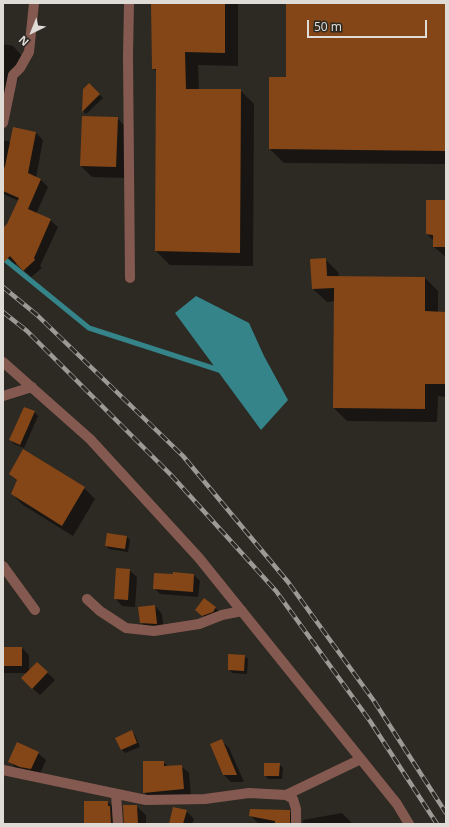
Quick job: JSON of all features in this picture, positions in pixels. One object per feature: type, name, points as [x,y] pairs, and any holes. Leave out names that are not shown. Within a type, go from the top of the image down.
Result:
[{"type":"street","points":[[3,123],[13,75],[20,68],[29,52],[34,3]]},
{"type":"street","points":[[129,3],[130,278]]},
{"type":"street","points":[[3,362],[90,439],[199,558],[397,804],[409,824]]},
{"type":"street","points":[[3,396],[32,387]]},
{"type":"street","points":[[3,566],[35,610]]},
{"type":"street","points":[[87,598],[100,611],[126,628],[154,631],[199,624],[222,615],[242,611]]},
{"type":"street","points":[[286,795],[361,759]]},
{"type":"street","points":[[3,770],[146,800],[205,799],[249,793],[286,795],[293,799],[296,809],[296,824]]},
{"type":"street","points":[[116,794],[118,824]]},
{"type":"water","points":[[196,296],[249,323],[264,356],[288,400],[261,430],[175,313]]},
{"type":"building","points":[[151,3],[225,3],[225,53],[185,52],[186,89],[241,89],[240,253],[155,251],[156,69],[152,69]]},
{"type":"building","points":[[286,3],[446,3],[446,151],[269,149],[269,77],[286,77]]},
{"type":"building","points":[[89,83],[100,94],[82,112],[83,89]]},
{"type":"building","points":[[82,116],[118,117],[116,167],[80,166]]},
{"type":"building","points":[[13,127],[36,132],[28,173],[41,179],[28,209],[51,219],[34,258],[35,260],[23,271],[10,256],[3,263],[3,228],[7,224],[19,198],[3,191],[3,171]]},
{"type":"building","points":[[426,200],[446,200],[446,247],[433,247],[433,235],[426,234]]},
{"type":"building","points":[[326,258],[327,276],[425,277],[425,311],[446,312],[446,384],[425,384],[425,409],[333,408],[334,288],[312,289],[310,259]]},
{"type":"building","points":[[24,407],[35,411],[20,445],[9,440]]},
{"type":"building","points":[[23,449],[85,487],[62,526],[11,494],[17,480],[9,474]]},
{"type":"building","points":[[107,533],[127,536],[125,549],[105,546]]},
{"type":"building","points":[[116,568],[130,569],[128,600],[114,599]]},
{"type":"building","points":[[173,572],[194,574],[193,592],[153,589],[154,573],[173,574]]},
{"type":"building","points":[[204,598],[216,607],[213,612],[202,616],[195,610]]},
{"type":"building","points":[[155,605],[157,624],[140,623],[138,607]]},
{"type":"building","points":[[3,647],[22,647],[22,666],[3,666]]},
{"type":"building","points":[[228,654],[245,655],[244,671],[228,670]]},
{"type":"building","points":[[37,662],[48,672],[32,689],[21,678]]},
{"type":"building","points":[[132,730],[137,743],[121,750],[115,738]]},
{"type":"building","points":[[222,739],[237,775],[223,775],[210,744]]},
{"type":"building","points":[[17,742],[39,752],[31,769],[20,767],[8,762]]},
{"type":"building","points":[[143,761],[164,761],[164,766],[182,765],[184,789],[143,793]]},
{"type":"building","points":[[264,763],[280,763],[279,776],[264,776]]},
{"type":"building","points":[[84,801],[108,801],[108,806],[110,806],[111,824],[84,824]]},
{"type":"building","points":[[123,805],[137,805],[138,824],[124,824]]},
{"type":"building","points":[[173,807],[187,810],[183,824],[169,824]]},
{"type":"building","points":[[250,809],[290,810],[290,824],[275,824],[275,821],[249,816]]},
{"type":"waterway","points":[[3,258],[89,328],[222,371]]},
{"type":"railway","points":[[3,287],[37,315],[183,456],[288,582],[374,701],[446,813]]},
{"type":"railway","points":[[3,312],[27,331],[172,476],[276,591],[370,721],[437,824]]}]
